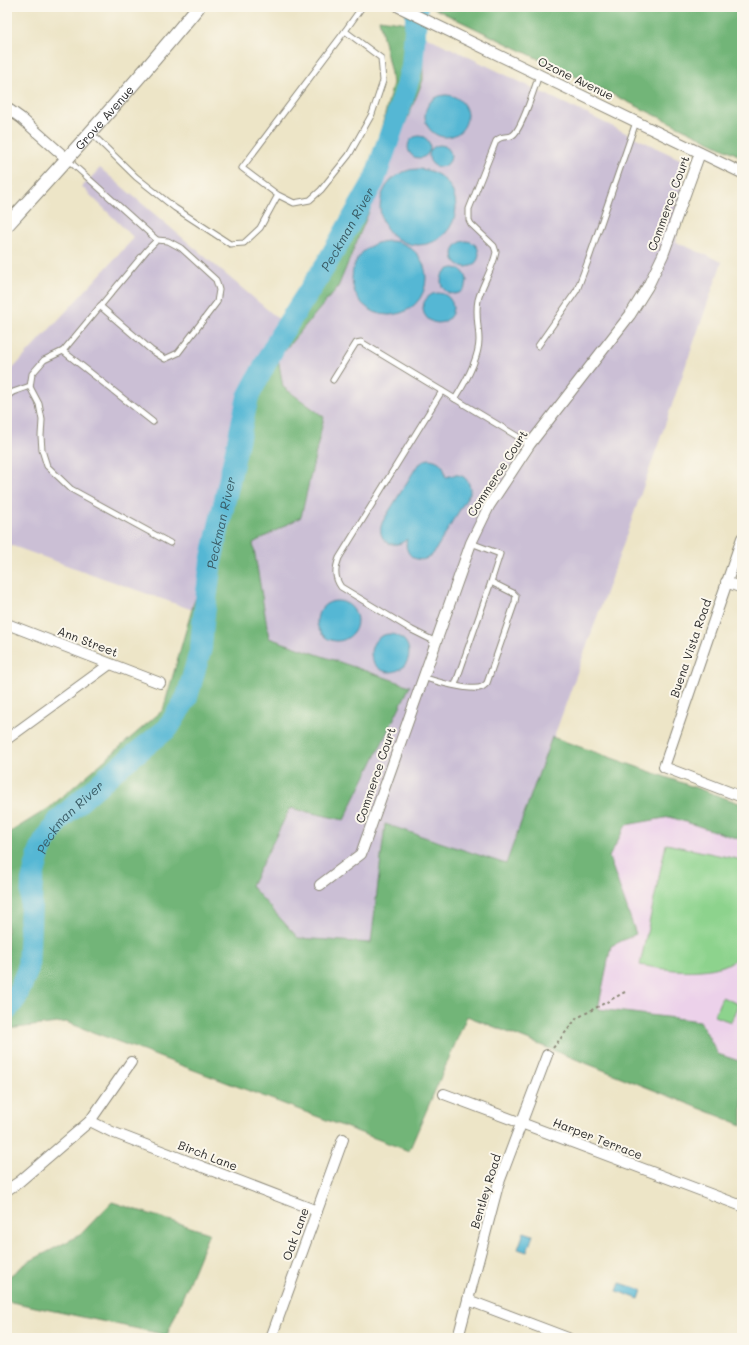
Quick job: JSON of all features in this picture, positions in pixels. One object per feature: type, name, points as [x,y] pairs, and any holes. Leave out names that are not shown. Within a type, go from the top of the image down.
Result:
[{"type":"street","name":"Grove Avenue","points":[[7,225],[144,73],[198,7]]},
{"type":"street","name":"Ozone Avenue","points":[[400,8],[742,173]]},
{"type":"street","points":[[7,108],[27,123],[67,159]]},
{"type":"street","name":"Commerce Court","points":[[320,885],[361,854],[471,543],[489,506],[530,444],[630,314],[648,286],[663,255],[700,153]]},
{"type":"street","name":"Buena Vista Road","points":[[742,538],[664,767],[742,797]]},
{"type":"street","points":[[726,582],[742,588]]},
{"type":"street","name":"Ann Street","points":[[7,624],[160,683]]},
{"type":"street","points":[[7,739],[110,664]]},
{"type":"street","name":"Bentley Road","points":[[458,1338],[498,1185],[547,1055]]},
{"type":"street","points":[[7,1190],[19,1182],[90,1121],[131,1062]]},
{"type":"street","name":"Harper Terrace","points":[[444,1094],[742,1206]]},
{"type":"street","name":"Birch Lane","points":[[90,1121],[112,1132],[317,1211]]},
{"type":"street","name":"Oak Lane","points":[[271,1338],[344,1139]]},
{"type":"street","points":[[468,1300],[568,1338]]},
{"type":"lane","points":[[345,31],[381,58],[383,81],[372,114],[349,155],[321,190],[310,200],[294,203],[278,195],[242,168],[362,7]]},
{"type":"lane","points":[[455,399],[467,380],[478,352],[479,341],[476,310],[478,299],[496,252],[494,246],[471,224],[469,220],[469,209],[496,141],[500,137],[515,134],[524,116],[539,75]]},
{"type":"lane","points":[[538,346],[577,290],[636,122]]},
{"type":"lane","points":[[91,133],[136,177],[175,208],[230,244],[244,243],[260,228],[278,195]]},
{"type":"lane","points":[[67,159],[157,240],[168,241],[181,248],[216,280],[219,290],[217,302],[178,353],[165,359],[151,350],[100,306]]},
{"type":"lane","points":[[157,240],[63,351],[44,360],[32,374],[30,386],[39,404],[42,420],[42,450],[47,466],[70,489],[170,543]]},
{"type":"lane","points":[[333,380],[356,343],[361,342],[530,444]]},
{"type":"lane","points":[[63,351],[153,422]]},
{"type":"lane","points":[[7,396],[13,392],[30,386]]},
{"type":"lane","points":[[436,642],[412,630],[342,587],[337,581],[336,574],[339,558],[442,391]]},
{"type":"lane","points":[[455,685],[500,554],[471,543]]},
{"type":"lane","points":[[423,677],[436,682],[473,688],[481,688],[487,683],[516,602],[516,596],[514,593],[491,582]]},
{"type":"path","points":[[547,1055],[577,1018],[625,992]]},
{"type":"shaded area","points":[[421,34],[686,162],[676,242],[722,262],[618,559],[505,873],[384,833],[371,943],[298,938],[251,886],[290,807],[410,686],[269,638],[253,543],[301,516],[324,417],[283,387],[278,358],[338,287],[423,80]]},
{"type":"shaded area","points":[[100,168],[282,322],[201,593],[193,610],[7,544],[7,375],[134,238],[82,187]]},
{"type":"shaded area","points":[[573,753],[742,813],[742,1125],[476,1020]]},
{"type":"green space","points":[[431,7],[742,7],[742,157]]},
{"type":"green space","points":[[379,19],[422,25],[423,80],[338,287],[278,358],[283,387],[324,417],[301,517],[253,543],[269,638],[410,686],[344,820],[290,808],[251,886],[298,938],[371,943],[385,824],[506,864],[552,737],[742,804],[742,840],[670,817],[626,825],[609,857],[636,934],[611,946],[598,1009],[700,1021],[718,1054],[742,1062],[742,1125],[467,1016],[409,1151],[66,1022],[7,1029],[7,834],[49,808],[163,710],[194,602],[202,584],[245,385],[283,313],[319,261],[370,173],[393,83]]},
{"type":"green space","points":[[666,844],[742,860],[742,956],[723,966],[692,971],[671,970],[640,965]]},
{"type":"green space","points":[[722,997],[738,1004],[731,1022],[714,1016]]},
{"type":"green space","points":[[112,1202],[209,1233],[167,1335],[7,1301],[7,1278],[28,1262],[80,1235]]},
{"type":"water","points":[[442,95],[450,95],[461,101],[467,112],[467,120],[461,131],[450,137],[442,137],[431,131],[425,120],[425,112],[431,101]]},
{"type":"water","points":[[419,136],[427,139],[430,147],[427,155],[419,158],[411,155],[408,147],[411,139]]},
{"type":"water","points":[[440,145],[448,148],[451,156],[448,164],[440,167],[432,164],[429,156],[432,148]]},
{"type":"water","points":[[418,169],[432,172],[445,180],[453,193],[456,207],[453,221],[445,234],[432,242],[418,245],[404,242],[391,234],[383,221],[380,207],[383,193],[391,180],[404,172]]},
{"type":"water","points":[[382,241],[396,241],[403,243],[416,251],[424,264],[426,278],[424,292],[416,305],[403,313],[396,315],[382,315],[375,313],[362,305],[354,292],[352,285],[352,271],[354,264],[362,251],[375,243]]},
{"type":"water","points":[[466,241],[475,245],[479,254],[475,263],[466,267],[457,263],[453,254],[457,245]]},
{"type":"water","points":[[454,268],[463,272],[467,281],[463,290],[454,294],[445,290],[441,281],[445,272]]},
{"type":"water","points":[[438,293],[449,297],[453,308],[449,319],[438,323],[427,319],[423,308],[427,297]]},
{"type":"water","points":[[429,459],[439,462],[443,466],[445,476],[460,475],[464,477],[469,483],[470,493],[433,554],[423,560],[414,558],[410,555],[406,545],[407,539],[402,543],[396,544],[386,542],[381,533],[381,527],[383,521],[417,466]]},
{"type":"water","points":[[337,601],[345,603],[351,607],[355,613],[357,621],[355,629],[351,635],[345,639],[337,641],[329,639],[323,635],[319,629],[317,621],[319,613],[323,607],[329,603]]},
{"type":"water","points":[[386,634],[394,634],[404,639],[408,646],[408,660],[404,667],[394,672],[386,672],[376,667],[374,664],[371,657],[371,649],[376,639],[379,637]]},
{"type":"water","points":[[524,1232],[533,1235],[527,1252],[518,1249]]},
{"type":"water","points":[[620,1283],[642,1290],[639,1299],[617,1291]]},
{"type":"waterway","name":"Peckman River","points":[[7,1010],[16,998],[28,969],[32,881],[39,854],[44,842],[59,820],[115,770],[168,728],[187,697],[201,648],[211,562],[248,397],[280,336],[327,263],[374,181],[403,98],[412,67],[417,7]]}]
